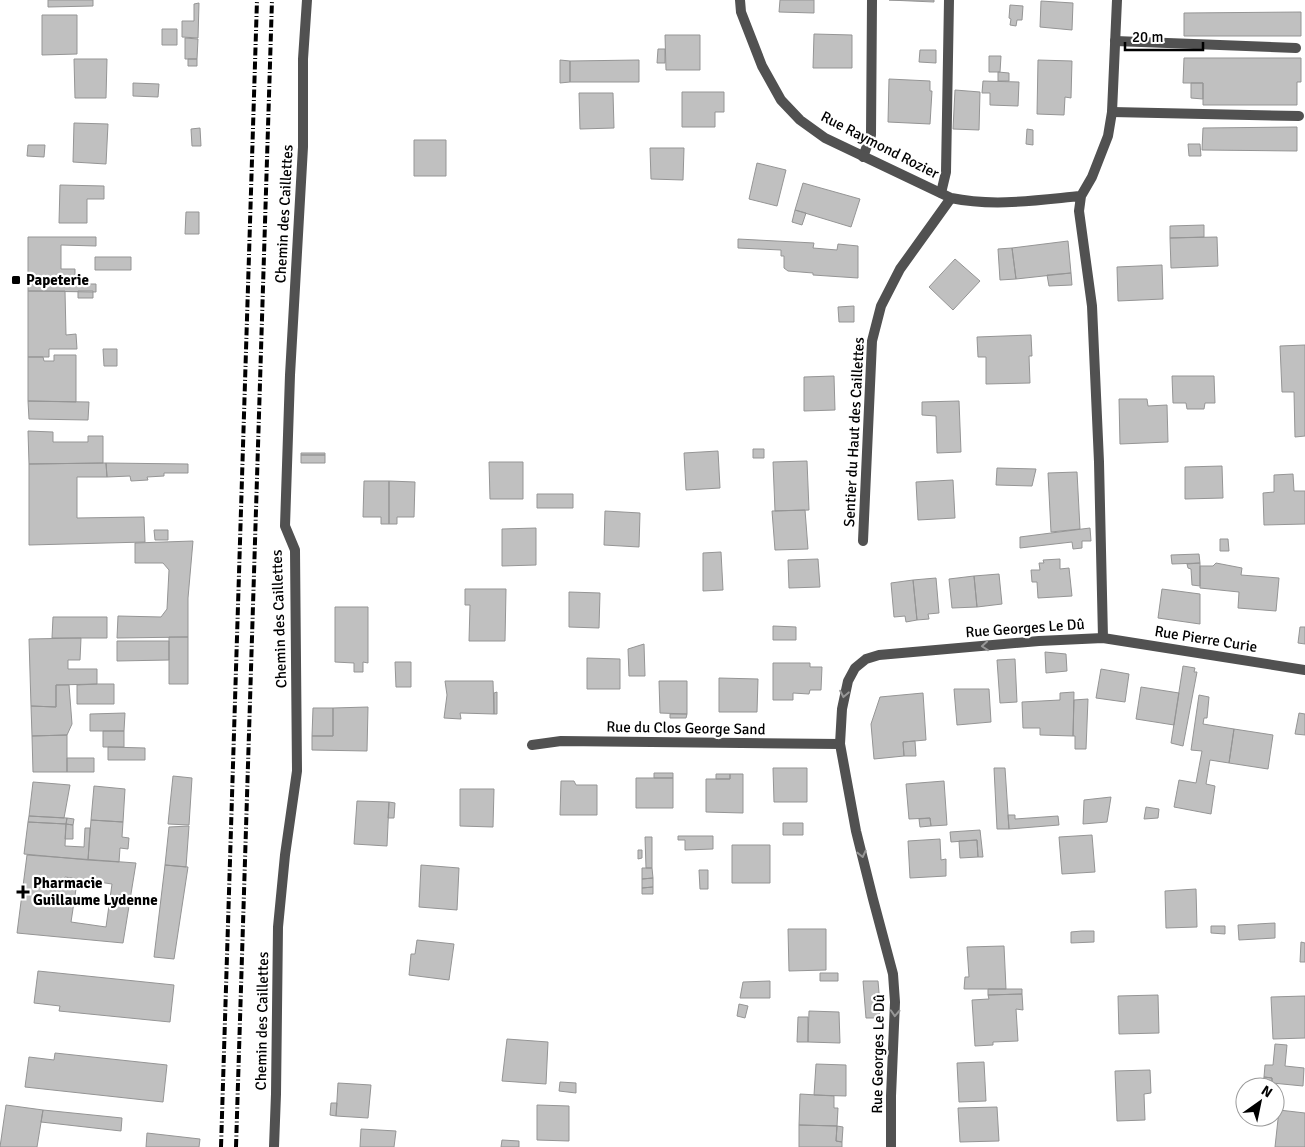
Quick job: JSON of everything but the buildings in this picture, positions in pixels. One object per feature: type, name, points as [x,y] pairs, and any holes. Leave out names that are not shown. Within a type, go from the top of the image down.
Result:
[{"type":"street","name":"Chemin des Caillettes","points":[[274,1147],[278,927],[285,855],[297,771],[295,550],[286,526],[290,375],[303,147],[303,59],[307,0]]},
{"type":"street","name":"Rue Raymond Rozier","points":[[740,0],[741,12],[762,66],[781,100],[800,120],[825,138],[946,195],[970,202],[998,203],[1081,196]]},
{"type":"street","points":[[863,156],[871,135],[872,0]]},
{"type":"street","points":[[946,195],[950,0]]},
{"type":"street","name":"Rue Georges Le Dû","points":[[891,1147],[895,1002],[893,974],[856,830],[840,744],[842,709],[848,681],[855,668],[866,659],[879,655],[1040,641],[1103,638],[1099,452],[1092,306],[1079,211],[1081,196],[1092,177],[1108,136],[1112,112],[1117,0]]},
{"type":"street","points":[[1115,41],[1296,48]]},
{"type":"street","points":[[1112,112],[1299,116]]},
{"type":"street","name":"Sentier du Haut des Caillettes","points":[[863,540],[872,341],[881,306],[900,269],[946,195]]},
{"type":"street","name":"Rue Pierre Curie","points":[[1103,638],[1305,670]]},
{"type":"street","name":"Rue du Clos George Sand","points":[[532,745],[561,741],[840,744]]},
{"type":"railway","points":[[221,1147],[257,0]]},
{"type":"railway","points":[[236,1147],[272,0]]},
{"type":"place","name":"Papeterie","points":[[16,280]]},
{"type":"place","name":"Pharmacie Guillaume Lydenne","points":[[23,892]]}]
